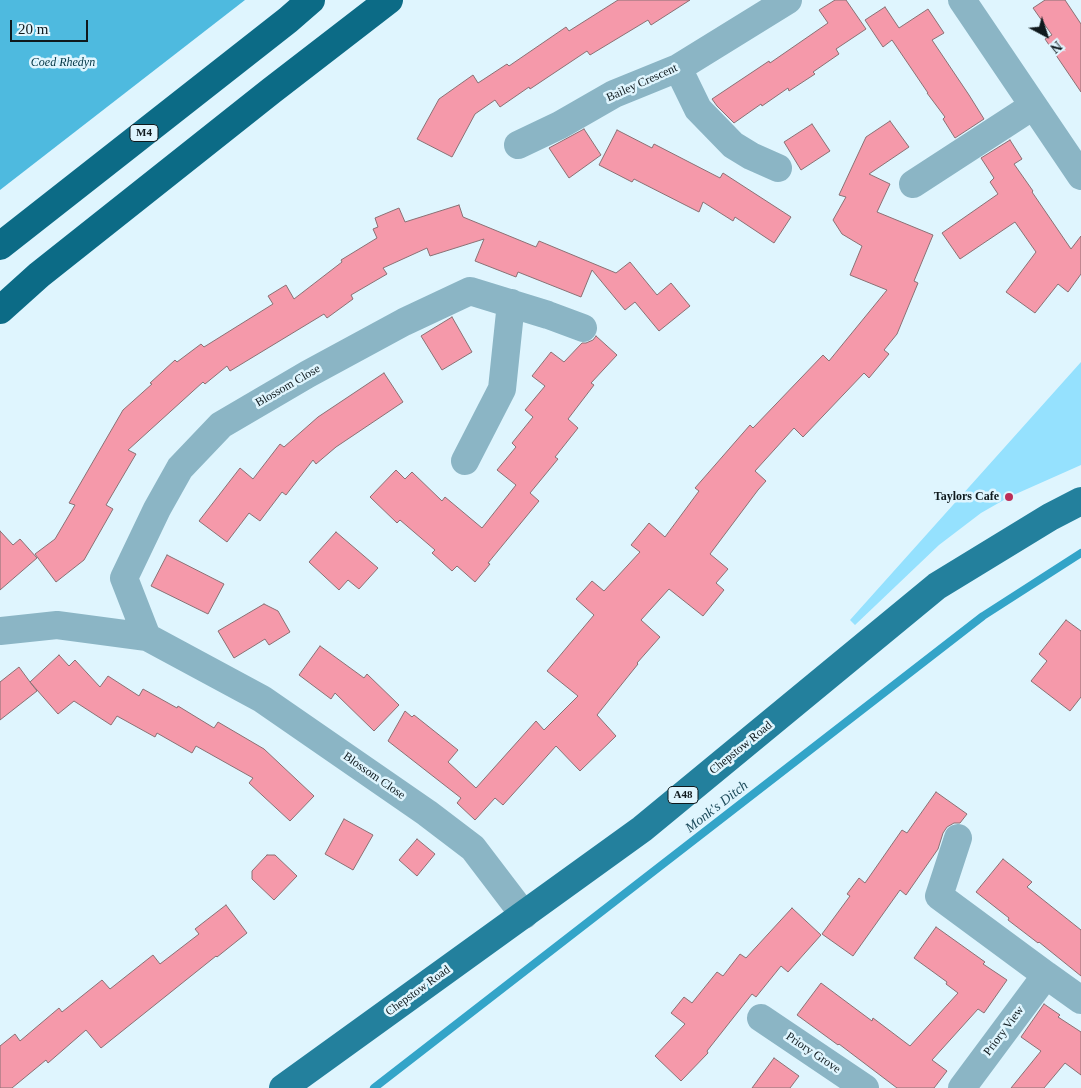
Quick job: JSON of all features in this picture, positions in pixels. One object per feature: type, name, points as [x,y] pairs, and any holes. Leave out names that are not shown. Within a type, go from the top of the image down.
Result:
[{"type":"highway","name":"M4","points":[[288,20],[311,0]]},
{"type":"highway","name":"M4","points":[[0,246],[316,0]]},
{"type":"highway","points":[[0,310],[39,275],[389,0]]},
{"type":"highway","points":[[271,91],[411,0]]},
{"type":"main road","name":"Chepstow Road","points":[[282,1088],[642,829],[937,586],[1050,517],[1081,501]]},
{"type":"street","name":"Bailey Crescent","points":[[518,145],[560,125],[614,94],[678,68],[788,0]]},
{"type":"street","points":[[962,0],[1081,176]]},
{"type":"street","points":[[678,68],[698,109],[733,145],[751,156],[778,168]]},
{"type":"street","points":[[913,184],[1033,106]]},
{"type":"street","name":"Blossom Close","points":[[147,637],[124,578],[157,509],[180,468],[221,424],[404,322],[470,290],[583,328]]},
{"type":"street","points":[[465,461],[502,389],[511,303]]},
{"type":"street","name":"Blossom Close","points":[[0,631],[57,625],[147,637],[262,699],[427,813],[473,848],[524,915]]},
{"type":"street","points":[[958,838],[939,896],[1081,1000]]},
{"type":"street","name":"Priory View","points":[[962,1088],[1046,975]]},
{"type":"street","name":"Priory Grove","points":[[761,1018],[865,1088]]},
{"type":"shaded area","points":[[1081,362],[1081,465],[1009,497],[981,513],[939,545],[855,625],[850,620]]},
{"type":"green space","name":"Coed Rhedyn","points":[[0,0],[245,0],[0,190]]},
{"type":"building","points":[[618,0],[690,0],[651,25],[648,20],[590,55],[587,51],[500,107],[495,100],[475,114],[452,157],[417,139],[439,99],[473,75],[478,83],[507,64],[509,66],[566,27],[569,31]]},
{"type":"building","points":[[835,0],[846,0],[866,29],[836,49],[839,54],[813,72],[815,74],[789,91],[788,88],[762,106],[761,104],[734,123],[712,99],[769,61],[770,63],[828,23],[819,10]]},
{"type":"building","points":[[1045,0],[1065,0],[1081,24],[1081,92],[1045,39],[1052,35],[1033,8]]},
{"type":"building","points":[[885,7],[899,28],[928,9],[944,33],[932,40],[984,119],[955,138],[943,119],[945,117],[892,40],[883,47],[865,20]]},
{"type":"building","points":[[890,121],[909,147],[869,174],[890,184],[877,212],[933,235],[914,281],[918,283],[897,334],[884,350],[889,354],[869,378],[864,373],[803,437],[794,428],[755,471],[766,481],[710,554],[728,569],[716,583],[724,590],[703,616],[669,589],[641,620],[660,637],[637,663],[597,715],[616,736],[580,771],[556,746],[503,805],[495,798],[475,820],[457,803],[461,798],[388,741],[405,711],[412,717],[414,715],[458,750],[448,762],[476,788],[536,721],[544,730],[578,696],[547,671],[594,615],[576,599],[592,581],[604,591],[640,552],[631,545],[649,523],[665,537],[699,491],[695,488],[750,425],[753,428],[823,355],[829,361],[887,290],[850,275],[862,246],[842,234],[833,220],[846,197],[839,195],[866,137]]},
{"type":"building","points":[[812,124],[830,151],[801,170],[784,142]]},
{"type":"building","points":[[584,129],[601,155],[569,178],[549,148]]},
{"type":"building","points":[[617,130],[652,148],[654,144],[720,178],[723,173],[791,217],[774,243],[735,217],[733,221],[703,202],[699,212],[634,179],[632,182],[599,165]]},
{"type":"building","points":[[1010,140],[1022,159],[1014,164],[1071,249],[1081,236],[1081,274],[1068,292],[1058,284],[1035,313],[1006,292],[1036,252],[1015,222],[960,259],[942,233],[998,194],[990,182],[994,178],[981,158]]},
{"type":"building","points":[[459,205],[463,217],[536,247],[539,241],[616,273],[630,262],[657,295],[671,283],[690,306],[659,331],[635,302],[625,310],[592,270],[581,297],[518,272],[516,277],[475,261],[484,239],[430,256],[427,248],[383,268],[387,274],[351,295],[353,299],[327,318],[324,314],[230,371],[227,366],[205,384],[203,382],[128,450],[136,454],[106,505],[113,509],[84,560],[56,582],[35,554],[55,539],[75,505],[69,503],[123,410],[152,384],[150,383],[175,360],[177,362],[201,344],[204,347],[273,304],[268,296],[286,285],[294,299],[342,262],[341,260],[377,238],[373,229],[378,227],[375,218],[399,208],[405,222]]},
{"type":"building","points":[[452,317],[472,352],[442,370],[421,336]]},
{"type":"building","points":[[596,336],[617,355],[591,383],[594,385],[568,419],[578,428],[555,457],[558,459],[530,493],[539,501],[488,563],[490,564],[475,582],[457,566],[452,571],[432,553],[435,550],[400,520],[397,523],[370,497],[396,470],[405,479],[412,472],[442,501],[445,497],[482,528],[516,485],[497,470],[516,447],[512,443],[533,417],[525,410],[545,386],[532,376],[551,352],[564,362],[582,343],[593,340]]},
{"type":"building","points":[[384,373],[403,402],[336,447],[316,464],[313,460],[286,495],[282,492],[260,521],[249,513],[227,542],[199,521],[240,468],[253,479],[280,444],[284,447],[318,417]]},
{"type":"building","points":[[0,531],[13,545],[20,539],[37,558],[0,590]]},
{"type":"building","points":[[336,532],[378,568],[359,589],[348,580],[339,590],[309,562]]},
{"type":"building","points":[[167,555],[224,584],[208,614],[151,586]]},
{"type":"building","points":[[264,604],[278,611],[290,632],[269,645],[265,639],[234,658],[218,631]]},
{"type":"building","points":[[1066,620],[1081,631],[1081,697],[1070,711],[1031,681],[1047,661],[1039,654]]},
{"type":"building","points":[[320,646],[364,678],[367,674],[399,705],[374,731],[335,693],[331,699],[299,675]]},
{"type":"building","points":[[59,655],[69,666],[75,660],[100,687],[108,676],[139,696],[143,689],[177,708],[178,706],[214,728],[218,722],[264,749],[314,796],[290,821],[249,783],[253,778],[196,746],[192,753],[157,733],[155,737],[117,716],[111,725],[74,701],[58,714],[30,682]]},
{"type":"building","points":[[19,667],[37,691],[0,720],[0,682]]},
{"type":"building","points":[[936,792],[967,814],[960,823],[954,823],[947,827],[938,849],[906,895],[900,890],[853,956],[822,934],[850,896],[847,894],[859,878],[865,883],[902,830],[907,833]]},
{"type":"building","points":[[344,819],[373,835],[353,870],[325,854]]},
{"type":"building","points":[[417,839],[435,854],[417,876],[399,860]]},
{"type":"building","points":[[267,855],[275,855],[297,876],[274,900],[252,879],[252,871]]},
{"type":"building","points":[[1003,859],[1032,882],[1027,887],[1081,930],[1081,976],[1008,920],[1009,918],[976,892]]},
{"type":"building","points":[[226,905],[247,933],[101,1048],[86,1030],[48,1063],[46,1060],[12,1088],[0,1088],[0,1046],[15,1034],[20,1041],[59,1008],[62,1012],[102,980],[110,989],[153,955],[160,964],[199,934],[195,929]]},
{"type":"building","points":[[792,908],[821,935],[788,972],[781,966],[756,997],[752,994],[707,1051],[708,1053],[681,1081],[655,1056],[685,1024],[671,1013],[684,997],[692,1003],[717,972],[723,976],[740,954],[746,958]]},
{"type":"building","points":[[936,927],[985,962],[983,964],[1007,980],[984,1013],[978,1009],[932,1060],[947,1071],[934,1088],[897,1088],[797,1015],[821,983],[872,1021],[873,1018],[910,1046],[958,993],[946,984],[947,982],[914,958]]},
{"type":"building","points":[[1044,1004],[1060,1015],[1058,1017],[1081,1032],[1081,1075],[1065,1063],[1044,1088],[1011,1088],[1041,1051],[1021,1037]]},
{"type":"building","points":[[774,1058],[799,1076],[790,1088],[752,1088]]},
{"type":"waterway","name":"Monk's Ditch","points":[[374,1088],[983,616],[1081,553]]},
{"type":"place","name":"Taylors Cafe","points":[[1009,497]]}]
